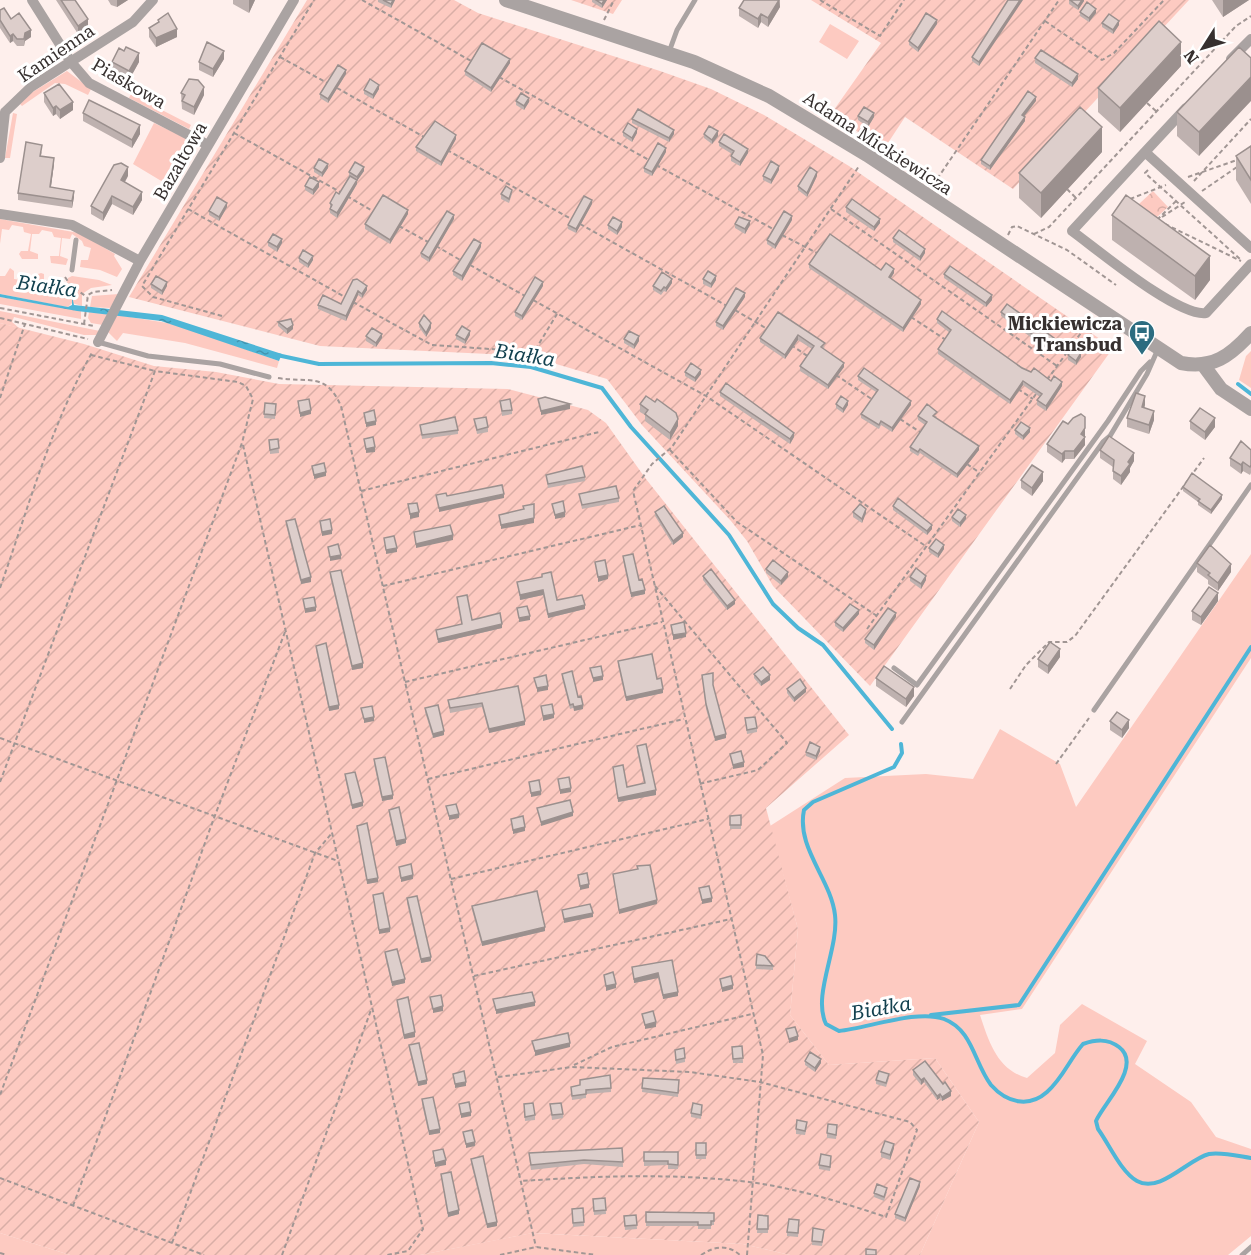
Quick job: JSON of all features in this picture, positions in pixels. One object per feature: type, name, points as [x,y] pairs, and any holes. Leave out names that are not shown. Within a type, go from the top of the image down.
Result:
[{"type":"street","name":"Piaskowa","points":[[32,0],[71,62],[89,82],[208,145]]},
{"type":"street","name":"Kamienna","points":[[2,111],[31,87],[133,22],[153,0]]},
{"type":"street","name":"Bazaltowa","points":[[98,342],[140,261],[294,0]]},
{"type":"street","name":"Adama Mickiewicza","points":[[506,0],[669,53],[726,75],[769,96],[867,155],[1158,349],[1181,363],[1204,366]]},
{"type":"street","points":[[1221,70],[1251,39]]},
{"type":"street","points":[[1194,100],[1072,231],[1168,300],[1193,313],[1206,313],[1251,264]]},
{"type":"street","points":[[0,158],[2,111]]},
{"type":"street","points":[[1141,156],[1186,189],[1251,248]]},
{"type":"street","points":[[0,214],[72,225],[140,261]]},
{"type":"street","points":[[1251,333],[1221,361],[1204,366],[1221,388],[1251,409]]},
{"type":"lane","points":[[669,53],[677,30],[695,0]]},
{"type":"lane","points":[[72,270],[76,240]]},
{"type":"lane","points":[[98,342],[148,356],[220,364],[269,377]]},
{"type":"lane","points":[[894,668],[917,685],[1158,349]]},
{"type":"lane","points":[[902,722],[1103,442],[1110,436],[1147,374],[1150,362]]},
{"type":"lane","points":[[1094,710],[1251,485]]},
{"type":"lane","points":[[1242,1255],[1251,1247]]},
{"type":"path","points":[[222,316],[153,297],[142,286],[314,0]]},
{"type":"path","points":[[362,0],[476,64]]},
{"type":"path","points":[[600,31],[615,0]]},
{"type":"path","points":[[820,0],[880,36],[904,0]]},
{"type":"path","points":[[927,195],[1059,0]]},
{"type":"path","points":[[1045,21],[1102,60],[1114,53],[1164,0]]},
{"type":"path","points":[[1034,234],[1049,227],[1236,26],[1251,16]]},
{"type":"path","points":[[280,57],[436,144]]},
{"type":"path","points":[[497,76],[806,246],[826,260]]},
{"type":"path","points":[[1147,103],[1158,112]]},
{"type":"path","points":[[1157,220],[1251,119]]},
{"type":"path","points":[[234,133],[380,215]]},
{"type":"path","points":[[446,149],[776,334]]},
{"type":"path","points":[[747,1255],[751,1182],[763,1055],[633,491],[654,462],[669,449],[706,396],[867,155]]},
{"type":"path","points":[[1141,156],[1148,170],[1145,174],[1243,262],[1148,216]]},
{"type":"path","points":[[1067,189],[1076,198]]},
{"type":"path","points":[[189,209],[432,345],[534,352],[557,314]]},
{"type":"path","points":[[831,209],[1057,366]]},
{"type":"path","points":[[390,220],[706,396],[927,547]]},
{"type":"path","points":[[1006,237],[1012,227],[1017,226],[1067,250],[1116,285]]},
{"type":"path","points":[[61,269],[69,284],[88,299]]},
{"type":"path","points":[[84,324],[88,299],[93,292],[126,287]]},
{"type":"path","points":[[0,308],[106,327]]},
{"type":"path","points":[[1045,382],[1098,309]]},
{"type":"path","points":[[905,313],[954,346]]},
{"type":"path","points":[[0,318],[98,342],[77,379],[56,430],[0,588]]},
{"type":"path","points":[[0,398],[25,324]]},
{"type":"path","points":[[785,341],[814,361]]},
{"type":"path","points":[[0,1095],[242,443],[253,399],[246,386],[238,382],[155,371],[90,355]]},
{"type":"path","points":[[0,782],[155,371]]},
{"type":"path","points":[[834,374],[873,400]]},
{"type":"path","points":[[269,377],[324,382],[333,389],[341,405],[536,1247]]},
{"type":"path","points":[[1013,386],[1033,399]]},
{"type":"path","points":[[867,629],[1039,391]]},
{"type":"path","points":[[892,413],[921,433]]},
{"type":"path","points":[[360,491],[599,432]]},
{"type":"path","points":[[242,443],[423,1229],[408,1251],[387,1255]]},
{"type":"path","points":[[669,449],[737,522],[877,616]]},
{"type":"path","points":[[1010,689],[1026,665],[1043,646],[1049,642],[1067,642],[1075,636],[1204,458]]},
{"type":"path","points":[[960,460],[980,473]]},
{"type":"path","points":[[383,586],[641,525]]},
{"type":"path","points":[[653,584],[787,743],[758,770],[699,784]]},
{"type":"path","points":[[405,682],[662,622]]},
{"type":"path","points":[[73,1206],[214,818],[286,631]]},
{"type":"path","points":[[1056,765],[1094,710]]},
{"type":"path","points":[[428,778],[684,719]]},
{"type":"path","points":[[0,738],[116,779],[214,818],[339,861]]},
{"type":"path","points":[[451,879],[708,819]]},
{"type":"path","points":[[172,1243],[315,853],[332,832]]},
{"type":"path","points":[[474,976],[731,919]]},
{"type":"path","points":[[282,1255],[372,1008]]},
{"type":"path","points":[[572,1067],[612,1047],[753,1014]]},
{"type":"path","points":[[497,1077],[572,1067],[690,1072],[760,1082],[910,1122],[917,1130],[886,1216],[833,1199],[751,1182],[682,1176],[618,1175],[521,1181]]},
{"type":"path","points":[[0,1178],[204,1255]]},
{"type":"path","points":[[500,1255],[536,1247],[596,1255]]},
{"type":"path","points":[[702,1255],[718,1247],[731,1248],[740,1255]]},
{"type":"path","points":[[0,1253],[7,1255]]},
{"type":"green space","points":[[307,0],[454,0],[478,13],[711,89],[764,115],[849,166],[1113,348],[870,686],[773,586],[747,541],[731,521],[642,425],[607,379],[529,356],[320,346],[129,297]]},
{"type":"green space","points":[[571,0],[622,0],[613,14]]},
{"type":"green space","points":[[811,0],[1189,0],[1013,189],[905,117],[884,149],[831,114],[881,43]]},
{"type":"green space","points":[[830,24],[859,41],[847,59],[819,42]]},
{"type":"green space","points":[[67,71],[91,89],[88,95],[65,84],[55,83],[22,106],[20,104],[31,93]]},
{"type":"green space","points":[[131,94],[191,125],[189,129],[129,98]]},
{"type":"green space","points":[[13,113],[17,114],[10,158],[5,158]]},
{"type":"green space","points":[[154,123],[186,138],[184,142],[195,147],[173,188],[133,164]]},
{"type":"green space","points":[[1153,191],[1168,207],[1156,218],[1139,204]]},
{"type":"green space","points":[[0,219],[79,233],[115,254],[122,269],[117,277],[100,270],[80,267],[81,260],[88,260],[91,248],[84,246],[82,241],[72,234],[70,239],[62,238],[60,256],[68,259],[66,265],[51,263],[50,256],[59,256],[61,238],[54,237],[52,232],[42,230],[39,234],[32,234],[30,251],[38,254],[38,259],[22,259],[19,254],[21,251],[28,251],[31,234],[24,232],[23,227],[12,225],[9,230],[2,229],[0,244]]},
{"type":"green space","points":[[10,268],[14,271],[14,279],[36,282],[38,274],[41,273],[44,274],[44,282],[66,286],[68,278],[72,276],[99,280],[112,285],[91,288],[82,294],[82,306],[72,303],[68,307],[61,306],[0,294],[0,276],[5,276]]},
{"type":"green space","points":[[119,294],[110,308],[90,307],[92,296]]},
{"type":"green space","points":[[0,297],[81,311],[81,319],[0,304]]},
{"type":"green space","points":[[0,311],[100,331],[96,335],[84,335],[14,317],[12,322],[19,328],[0,323]]},
{"type":"green space","points":[[89,312],[107,314],[103,325],[91,323],[88,318]]},
{"type":"green space","points":[[117,315],[174,324],[279,361],[277,368],[185,343],[123,333],[117,341],[108,332]]},
{"type":"green space","points":[[0,323],[84,344],[154,366],[216,372],[279,384],[508,389],[588,410],[606,423],[646,479],[849,735],[766,808],[798,929],[790,1015],[829,1065],[935,1058],[979,1122],[920,1255],[790,1255],[743,1244],[533,1233],[420,1255],[70,1255],[0,1233]]},
{"type":"green space","points":[[1251,351],[1251,388],[1239,380],[1246,356]]},
{"type":"green space","points":[[1251,554],[1251,658],[1022,1009],[980,1015],[996,1054],[1009,1069],[1027,1078],[1055,1053],[1060,1025],[1082,1004],[1147,1041],[1135,1064],[1191,1102],[1216,1137],[1251,1149],[1251,1236],[1228,1255],[920,1255],[979,1122],[935,1058],[829,1065],[790,1015],[798,929],[770,826],[845,778],[926,774],[973,779],[1000,729],[1060,764],[1076,807]]},
{"type":"green space","points":[[0,1233],[70,1255],[0,1255]]},
{"type":"green space","points":[[532,1233],[743,1244],[790,1255],[420,1255]]},
{"type":"water","points":[[0,294],[68,307],[72,305],[72,296],[74,305],[162,315],[282,354],[279,361],[161,321],[77,311],[0,297]]},
{"type":"building","points":[[61,0],[75,0],[88,19],[78,26]]},
{"type":"building","points":[[744,0],[779,0],[768,18],[761,14],[758,19],[739,8]]},
{"type":"building","points":[[1008,0],[1020,0],[979,62],[972,57]]},
{"type":"building","points":[[1070,0],[1082,0],[1078,6]]},
{"type":"building","points":[[1087,2],[1096,9],[1089,18],[1080,12]]},
{"type":"building","points":[[4,8],[11,19],[19,13],[31,30],[25,33],[24,39],[17,39],[13,34],[10,36],[0,20],[0,10]]},
{"type":"building","points":[[168,13],[177,29],[156,38],[149,28]]},
{"type":"building","points":[[926,13],[937,20],[918,48],[909,41]]},
{"type":"building","points":[[1109,14],[1119,21],[1113,30],[1102,23]]},
{"type":"building","points":[[1159,21],[1181,42],[1120,108],[1098,88]]},
{"type":"building","points":[[207,42],[224,51],[213,69],[199,62]]},
{"type":"building","points":[[482,43],[510,59],[491,88],[465,71]]},
{"type":"building","points":[[126,47],[139,53],[129,71],[112,62],[119,48],[124,51]]},
{"type":"building","points":[[1239,47],[1251,58],[1251,77],[1199,132],[1177,112]]},
{"type":"building","points":[[1041,50],[1078,74],[1072,83],[1035,58]]},
{"type":"building","points":[[338,65],[346,70],[328,99],[320,94]]},
{"type":"building","points":[[189,79],[198,80],[204,87],[194,107],[182,101],[185,95],[181,93]]},
{"type":"building","points":[[370,79],[379,85],[373,95],[364,90]]},
{"type":"building","points":[[59,84],[73,102],[60,110],[56,106],[53,108],[44,93]]},
{"type":"building","points":[[1028,91],[1036,97],[1022,115],[1025,117],[990,166],[981,160]]},
{"type":"building","points":[[521,93],[529,98],[524,106],[516,101]]},
{"type":"building","points":[[89,100],[140,125],[132,140],[83,113]]},
{"type":"building","points":[[864,107],[874,113],[868,122],[858,116]]},
{"type":"building","points":[[1080,107],[1102,127],[1041,193],[1019,173]]},
{"type":"building","points":[[638,109],[674,130],[669,138],[632,119]]},
{"type":"building","points":[[435,121],[456,135],[441,162],[416,147]]},
{"type":"building","points":[[628,123],[637,129],[632,138],[623,132]]},
{"type":"building","points":[[709,126],[718,131],[712,140],[704,134]]},
{"type":"building","points":[[724,134],[748,149],[740,162],[731,156],[734,151],[719,142]]},
{"type":"building","points":[[26,142],[42,145],[40,156],[54,158],[50,187],[74,191],[72,201],[18,193]]},
{"type":"building","points":[[658,143],[666,148],[652,172],[644,168]]},
{"type":"building","points":[[1251,146],[1251,180],[1236,156]]},
{"type":"building","points":[[319,159],[328,164],[322,173],[314,168]]},
{"type":"building","points":[[771,161],[779,166],[771,180],[763,176]]},
{"type":"building","points":[[355,162],[364,167],[357,177],[349,172]]},
{"type":"building","points":[[121,163],[128,167],[121,180],[142,192],[133,207],[112,196],[103,213],[91,206],[114,165]]},
{"type":"building","points":[[810,167],[817,172],[807,193],[798,186]]},
{"type":"building","points":[[350,176],[357,180],[337,213],[330,209],[332,205],[330,203],[336,192],[339,194]]},
{"type":"building","points":[[310,177],[319,182],[313,190],[305,186]]},
{"type":"building","points":[[506,186],[512,190],[509,199],[501,194]]},
{"type":"building","points":[[383,195],[408,210],[390,240],[365,224]]},
{"type":"building","points":[[1126,195],[1210,256],[1195,276],[1112,215]]},
{"type":"building","points":[[584,196],[592,200],[576,229],[568,225]]},
{"type":"building","points":[[217,197],[227,203],[219,217],[209,211]]},
{"type":"building","points":[[852,199],[880,219],[874,227],[846,207]]},
{"type":"building","points":[[447,211],[454,215],[429,258],[421,253]]},
{"type":"building","points":[[784,211],[792,216],[775,245],[767,240]]},
{"type":"building","points":[[613,217],[622,222],[617,231],[608,225]]},
{"type":"building","points":[[739,217],[750,221],[745,229],[735,224]]},
{"type":"building","points":[[899,230],[925,249],[920,257],[893,238]]},
{"type":"building","points":[[273,234],[282,239],[277,247],[268,242]]},
{"type":"building","points":[[830,234],[881,270],[886,263],[894,269],[889,277],[921,300],[903,328],[809,264]]},
{"type":"building","points":[[474,239],[481,243],[462,276],[453,271]]},
{"type":"building","points":[[303,250],[313,256],[308,264],[299,258]]},
{"type":"building","points":[[950,266],[992,295],[986,303],[944,274]]},
{"type":"building","points":[[708,271],[716,276],[711,284],[703,279]]},
{"type":"building","points":[[662,272],[672,279],[661,291],[653,286]]},
{"type":"building","points":[[156,276],[167,282],[162,291],[151,284]]},
{"type":"building","points":[[535,277],[543,282],[522,316],[515,312]]},
{"type":"building","points":[[357,279],[367,286],[362,294],[358,291],[346,316],[318,305],[323,295],[341,304],[353,280]]},
{"type":"building","points":[[736,288],[745,293],[723,326],[716,322]]},
{"type":"building","points":[[1007,304],[1054,338],[1049,346],[1001,312]]},
{"type":"building","points":[[942,311],[1022,368],[1031,372],[1034,368],[1051,381],[1054,376],[1062,382],[1046,406],[1037,400],[1042,394],[1023,381],[1010,400],[938,349],[951,330],[937,319]]},
{"type":"building","points":[[778,312],[825,343],[821,347],[844,363],[828,385],[800,366],[814,346],[798,335],[785,355],[760,338]]},
{"type":"building","points":[[424,315],[431,323],[426,333],[419,323]]},
{"type":"building","points":[[291,319],[293,325],[287,329],[278,322]]},
{"type":"building","points":[[462,326],[470,331],[465,340],[456,335]]},
{"type":"building","points":[[372,328],[382,334],[376,343],[366,336]]},
{"type":"building","points":[[629,331],[639,336],[634,345],[624,339]]},
{"type":"building","points":[[1074,348],[1081,353],[1076,361],[1068,355]]},
{"type":"building","points":[[691,363],[701,370],[695,378],[685,372]]},
{"type":"building","points":[[864,368],[911,401],[892,428],[881,421],[879,425],[861,414],[878,390],[858,376]]},
{"type":"building","points":[[726,383],[794,433],[790,439],[720,392]]},
{"type":"building","points":[[1136,393],[1145,396],[1142,407],[1154,411],[1149,425],[1127,418]]},
{"type":"building","points":[[646,396],[655,402],[657,399],[676,413],[678,419],[670,433],[645,414],[648,410],[640,404]]},
{"type":"building","points":[[841,396],[848,401],[843,409],[836,404]]},
{"type":"building","points":[[545,397],[570,404],[541,411],[538,399]]},
{"type":"building","points":[[309,399],[311,410],[300,413],[298,401]]},
{"type":"building","points":[[510,399],[512,410],[502,411],[500,401]]},
{"type":"building","points":[[265,403],[276,404],[275,415],[264,414]]},
{"type":"building","points":[[927,404],[937,412],[933,416],[979,446],[957,474],[920,449],[918,452],[910,447],[927,422],[918,416]]},
{"type":"building","points":[[1200,408],[1215,418],[1205,432],[1190,421]]},
{"type":"building","points":[[374,410],[376,421],[366,423],[364,413]]},
{"type":"building","points":[[1081,414],[1085,417],[1085,428],[1081,434],[1085,437],[1074,451],[1065,451],[1062,454],[1047,444],[1063,421],[1068,424]]},
{"type":"building","points":[[455,417],[458,430],[422,435],[420,425]]},
{"type":"building","points":[[486,417],[488,427],[477,430],[474,419]]},
{"type":"building","points":[[1021,422],[1030,428],[1023,436],[1015,430]]},
{"type":"building","points":[[1109,436],[1134,453],[1128,462],[1130,464],[1121,476],[1113,471],[1114,460],[1100,450]]},
{"type":"building","points":[[373,437],[375,447],[366,449],[364,439]]},
{"type":"building","points":[[278,439],[279,448],[270,450],[269,440]]},
{"type":"building","points":[[1241,441],[1251,450],[1250,467],[1243,462],[1241,465],[1230,458]]},
{"type":"building","points":[[324,463],[326,472],[314,475],[312,466]]},
{"type":"building","points":[[1032,465],[1043,472],[1032,488],[1021,480]]},
{"type":"building","points":[[582,466],[585,477],[548,484],[546,475]]},
{"type":"building","points":[[1192,473],[1222,495],[1211,510],[1183,487]]},
{"type":"building","points":[[502,485],[504,494],[439,508],[436,495],[446,493],[447,496]]},
{"type":"building","points":[[616,486],[619,498],[582,505],[579,494]]},
{"type":"building","points":[[898,498],[932,525],[927,531],[893,506]]},
{"type":"building","points":[[563,501],[565,512],[555,515],[552,504]]},
{"type":"building","points":[[417,503],[419,512],[410,514],[408,504]]},
{"type":"building","points":[[534,504],[534,518],[501,525],[499,515]]},
{"type":"building","points":[[860,504],[866,509],[862,519],[853,512]]},
{"type":"building","points":[[664,506],[683,533],[673,541],[655,512]]},
{"type":"building","points":[[958,509],[966,515],[960,523],[952,517]]},
{"type":"building","points":[[295,519],[311,577],[301,580],[286,521]]},
{"type":"building","points":[[330,519],[332,530],[322,532],[320,521]]},
{"type":"building","points":[[450,525],[453,535],[416,544],[414,532]]},
{"type":"building","points":[[394,536],[397,548],[386,550],[384,538]]},
{"type":"building","points":[[936,539],[944,545],[938,554],[929,548]]},
{"type":"building","points":[[338,544],[341,555],[330,557],[328,547]]},
{"type":"building","points":[[1210,545],[1231,564],[1218,583],[1197,563]]},
{"type":"building","points":[[633,554],[639,580],[642,579],[645,590],[631,593],[623,556]]},
{"type":"building","points":[[605,560],[608,575],[598,577],[595,562]]},
{"type":"building","points":[[773,560],[788,572],[781,581],[766,569]]},
{"type":"building","points":[[916,568],[926,576],[921,584],[910,577]]},
{"type":"building","points":[[711,569],[735,600],[727,606],[703,576]]},
{"type":"building","points":[[341,570],[363,663],[352,666],[330,572]]},
{"type":"building","points":[[551,572],[557,600],[582,595],[585,605],[548,614],[543,590],[520,595],[517,582],[542,577],[542,574]]},
{"type":"building","points":[[1209,587],[1218,593],[1201,617],[1192,611]]},
{"type":"building","points":[[467,595],[472,620],[500,613],[502,624],[438,639],[436,630],[462,624],[457,597]]},
{"type":"building","points":[[314,597],[316,607],[305,609],[303,599]]},
{"type":"building","points":[[850,604],[859,610],[843,628],[835,622]]},
{"type":"building","points":[[527,606],[530,616],[519,618],[517,608]]},
{"type":"building","points":[[888,608],[896,613],[874,645],[865,639]]},
{"type":"building","points":[[684,622],[686,633],[673,635],[671,625]]},
{"type":"building","points":[[1050,642],[1060,649],[1048,666],[1038,659]]},
{"type":"building","points":[[326,643],[339,705],[329,707],[316,646]]},
{"type":"building","points":[[652,654],[657,679],[661,678],[663,689],[626,697],[618,661]]},
{"type":"building","points":[[601,666],[603,676],[593,678],[590,668]]},
{"type":"building","points":[[884,666],[914,687],[906,699],[876,678]]},
{"type":"building","points":[[763,667],[770,675],[761,682],[754,674]]},
{"type":"building","points":[[572,671],[578,697],[581,696],[583,705],[574,707],[573,704],[570,705],[562,674]]},
{"type":"building","points":[[713,673],[713,685],[726,734],[715,737],[706,704],[702,675]]},
{"type":"building","points":[[546,675],[548,686],[537,688],[534,678]]},
{"type":"building","points":[[800,679],[806,688],[794,698],[787,689]]},
{"type":"building","points":[[518,686],[525,721],[489,729],[482,703],[450,708],[448,700]]},
{"type":"building","points":[[552,704],[554,714],[543,716],[541,706]]},
{"type":"building","points":[[438,705],[444,731],[433,734],[425,708]]},
{"type":"building","points":[[372,706],[374,717],[364,719],[361,708]]},
{"type":"building","points":[[1117,712],[1129,720],[1122,730],[1110,721]]},
{"type":"building","points":[[755,717],[757,728],[747,730],[745,718]]},
{"type":"building","points":[[810,742],[820,747],[816,756],[806,752]]},
{"type":"building","points":[[646,744],[656,790],[618,798],[613,767],[623,765],[627,787],[645,783],[637,746]]},
{"type":"building","points":[[741,751],[744,762],[733,765],[730,754]]},
{"type":"building","points":[[385,757],[393,795],[382,797],[374,759]]},
{"type":"building","points":[[355,772],[363,802],[352,805],[345,774]]},
{"type":"building","points":[[569,777],[571,788],[560,790],[558,779]]},
{"type":"building","points":[[539,780],[541,791],[531,793],[529,782]]},
{"type":"building","points":[[570,800],[573,812],[541,822],[537,808]]},
{"type":"building","points":[[456,804],[459,814],[449,816],[446,806]]},
{"type":"building","points":[[399,807],[406,839],[396,841],[389,810]]},
{"type":"building","points":[[741,815],[741,825],[730,825],[730,816]]},
{"type":"building","points":[[523,816],[525,827],[513,830],[511,819]]},
{"type":"building","points":[[367,823],[378,878],[367,880],[357,826]]},
{"type":"building","points":[[411,864],[413,875],[401,878],[399,867]]},
{"type":"building","points":[[650,865],[657,900],[619,910],[613,874],[638,869],[637,866]]},
{"type":"building","points":[[587,873],[589,884],[580,886],[578,875]]},
{"type":"building","points":[[709,886],[712,898],[702,900],[699,888]]},
{"type":"building","points":[[537,891],[545,927],[482,942],[472,906]]},
{"type":"building","points":[[383,893],[390,928],[379,930],[373,895]]},
{"type":"building","points":[[417,896],[431,957],[421,959],[407,898]]},
{"type":"building","points":[[590,904],[593,913],[564,919],[562,910]]},
{"type":"building","points":[[397,949],[405,979],[392,982],[385,952]]},
{"type":"building","points":[[757,954],[765,956],[773,966],[756,965]]},
{"type":"building","points":[[672,960],[678,992],[663,995],[658,973],[634,979],[632,967]]},
{"type":"building","points":[[613,972],[616,984],[606,986],[604,975]]},
{"type":"building","points":[[731,976],[733,985],[722,988],[720,979]]},
{"type":"building","points":[[532,992],[535,1002],[496,1010],[493,999]]},
{"type":"building","points":[[441,995],[443,1006],[433,1009],[430,997]]},
{"type":"building","points":[[408,997],[415,1032],[404,1035],[397,1000]]},
{"type":"building","points":[[653,1011],[656,1022],[645,1025],[642,1014]]},
{"type":"building","points":[[795,1027],[798,1036],[789,1039],[786,1029]]},
{"type":"building","points":[[568,1033],[570,1043],[535,1051],[532,1041]]},
{"type":"building","points":[[419,1043],[427,1080],[418,1082],[409,1045]]},
{"type":"building","points":[[742,1046],[743,1058],[733,1059],[732,1047]]},
{"type":"building","points":[[684,1048],[685,1058],[676,1060],[675,1050]]},
{"type":"building","points":[[810,1052],[821,1059],[815,1068],[805,1061]]},
{"type":"building","points":[[925,1061],[951,1091],[942,1097],[940,1094],[937,1096],[924,1078],[921,1080],[913,1070]]},
{"type":"building","points":[[464,1071],[466,1082],[455,1084],[453,1074]]},
{"type":"building","points":[[879,1071],[889,1074],[886,1083],[876,1080]]},
{"type":"building","points":[[610,1075],[611,1088],[586,1090],[586,1094],[572,1096],[571,1087],[580,1085],[580,1080]]},
{"type":"building","points":[[643,1078],[679,1080],[678,1093],[642,1088]]},
{"type":"building","points":[[433,1097],[440,1129],[429,1131],[422,1099]]},
{"type":"building","points":[[469,1102],[471,1112],[461,1114],[459,1104]]},
{"type":"building","points":[[533,1103],[535,1115],[525,1117],[524,1104]]},
{"type":"building","points":[[561,1103],[563,1114],[552,1115],[550,1104]]},
{"type":"building","points":[[693,1103],[702,1105],[701,1115],[691,1113]]},
{"type":"building","points":[[797,1120],[807,1122],[805,1131],[796,1129]]},
{"type":"building","points":[[828,1124],[837,1125],[836,1135],[827,1133]]},
{"type":"building","points":[[472,1130],[475,1142],[466,1144],[463,1132]]},
{"type":"building","points":[[885,1141],[894,1144],[890,1155],[881,1152]]},
{"type":"building","points":[[696,1143],[706,1143],[706,1155],[696,1155]]},
{"type":"building","points":[[622,1148],[623,1162],[584,1160],[531,1165],[529,1153]]},
{"type":"building","points":[[443,1149],[446,1160],[435,1163],[433,1151]]},
{"type":"building","points":[[644,1152],[678,1152],[678,1165],[668,1164],[668,1161],[644,1161]]},
{"type":"building","points":[[821,1154],[831,1156],[830,1167],[819,1165]]},
{"type":"building","points":[[483,1156],[497,1222],[487,1224],[471,1159]]},
{"type":"building","points":[[451,1172],[459,1210],[448,1213],[441,1174]]},
{"type":"building","points":[[910,1178],[920,1182],[905,1218],[895,1214]]},
{"type":"building","points":[[877,1184],[887,1188],[884,1197],[874,1193]]},
{"type":"building","points":[[605,1198],[606,1210],[594,1211],[593,1199]]},
{"type":"building","points":[[583,1208],[584,1222],[573,1223],[572,1209]]},
{"type":"building","points":[[646,1212],[714,1213],[714,1221],[711,1221],[711,1225],[698,1225],[698,1222],[646,1222]]},
{"type":"building","points":[[636,1215],[637,1225],[625,1226],[624,1216]]},
{"type":"building","points":[[758,1215],[768,1216],[768,1229],[757,1229]]},
{"type":"building","points":[[789,1219],[799,1220],[798,1233],[787,1232]]},
{"type":"building","points":[[813,1228],[824,1230],[822,1242],[812,1241]]},
{"type":"building","points":[[866,1249],[876,1250],[876,1255],[866,1255]]},
{"type":"waterway","name":"Białka","points":[[277,355],[319,364],[491,363],[531,367],[602,388],[631,427],[729,535],[773,604],[798,628],[823,645],[892,729]]},
{"type":"waterway","points":[[1238,384],[1251,394]]},
{"type":"waterway","points":[[931,1015],[1019,1005],[1251,647]]},
{"type":"waterway","name":"Białka","points":[[901,744],[902,753],[894,767],[813,802],[804,810],[805,837],[827,889],[835,915],[833,942],[822,1000],[826,1024],[839,1031],[921,1016],[944,1019],[954,1024],[967,1039],[991,1085],[1004,1096],[1026,1102],[1047,1092],[1083,1044],[1096,1041],[1110,1042],[1119,1047],[1125,1055],[1127,1064],[1120,1084],[1096,1121],[1098,1129],[1131,1177],[1146,1184],[1155,1183],[1209,1154],[1251,1158]]},
{"type":"place","name":"Mickiewicza Transbud","points":[[1142,356]]}]
